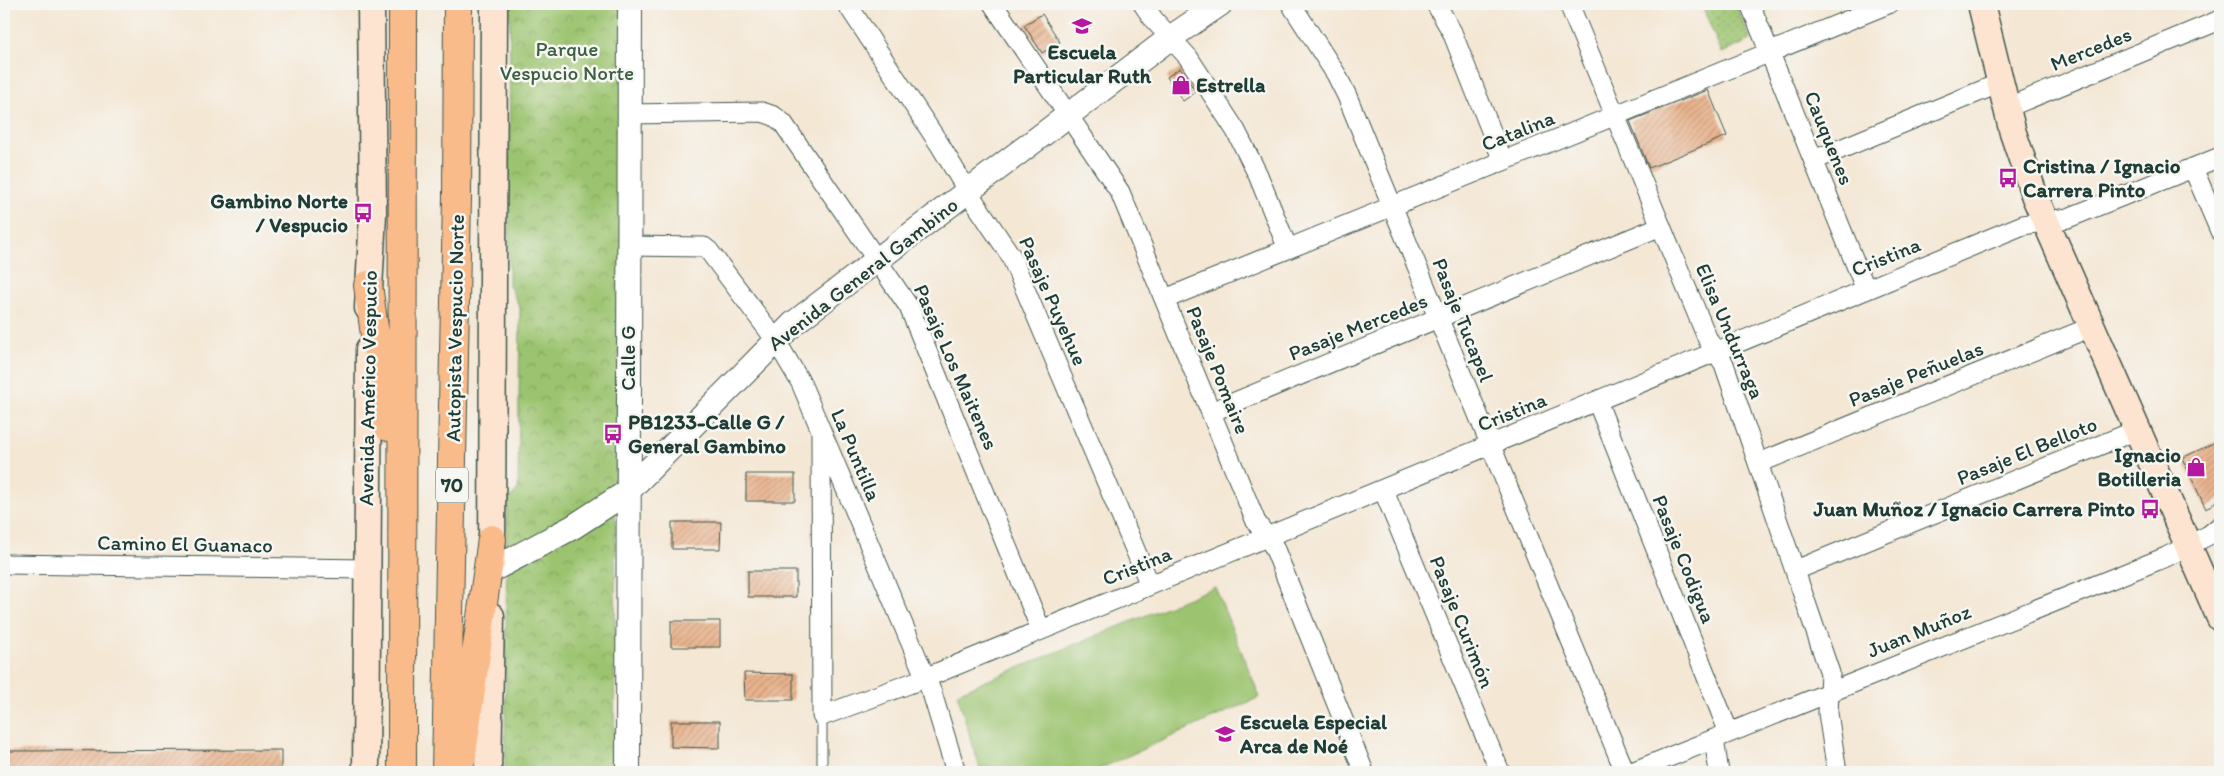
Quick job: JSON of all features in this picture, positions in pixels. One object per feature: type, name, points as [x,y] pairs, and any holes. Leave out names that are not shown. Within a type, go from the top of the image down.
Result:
[{"type":"highway","points":[[402,772],[403,4]]},
{"type":"highway","name":"Autopista Vespucio Norte","points":[[446,772],[457,197],[458,4]]},
{"type":"highway","points":[[368,285],[402,524]]},
{"type":"highway","points":[[459,772],[492,539]]},
{"type":"main road","name":"Avenida Américo Vespucio","points":[[366,772],[368,285],[373,214],[371,4]]},
{"type":"main road","points":[[488,772],[492,570],[494,4]]},
{"type":"main road","points":[[1981,4],[2019,152],[2045,222],[2220,618]]},
{"type":"street","name":"Calle G","points":[[628,772],[627,492],[630,4]]},
{"type":"street","name":"Pasaje Puyehue","points":[[847,4],[940,145],[968,192],[1000,237],[1020,275],[1150,585]]},
{"type":"street","name":"Pasaje Pomaire","points":[[993,4],[1068,116],[1094,150],[1120,192],[1256,522],[1274,547],[1364,772]]},
{"type":"street","points":[[1143,4],[1188,57],[1244,144],[1288,249]]},
{"type":"street","name":"Avenida General Gambino","points":[[492,570],[573,527],[627,492],[776,339],[876,260],[1170,38],[1220,4]]},
{"type":"street","name":"Pasaje Tucapel","points":[[1291,4],[1336,74],[1625,772]]},
{"type":"street","points":[[1436,4],[1452,32],[1503,161]]},
{"type":"street","name":"Elisa Undurraga","points":[[1569,4],[1708,340],[1724,364],[1830,673],[1828,713],[1838,772]]},
{"type":"street","name":"Cauquenes","points":[[1750,4],[1866,290]]},
{"type":"street","name":"Catalina","points":[[1165,299],[1888,4]]},
{"type":"street","name":"Mercedes","points":[[2003,95],[2220,20]]},
{"type":"street","points":[[1814,160],[2003,95]]},
{"type":"street","name":"Pasaje Los Maitenes","points":[[628,114],[762,112],[774,116],[782,124],[902,296],[919,329],[1041,630]]},
{"type":"street","name":"Cristina","points":[[822,716],[925,678],[2023,225],[2068,218],[2220,157]]},
{"type":"street","points":[[2193,168],[2220,231]]},
{"type":"street","name":"Pasaje Mercedes","points":[[1211,412],[1661,226]]},
{"type":"street","name":"La Puntilla","points":[[628,246],[704,247],[710,251],[776,339],[801,382],[925,678],[956,772]]},
{"type":"street","name":"Pasaje Peñuelas","points":[[1758,463],[2091,327]]},
{"type":"street","name":"Pasaje Codigua","points":[[1597,401],[1721,736],[1719,772]]},
{"type":"street","name":"Pasaje El Belloto","points":[[1796,570],[2136,430]]},
{"type":"street","points":[[821,432],[822,716]]},
{"type":"street","name":"Pasaje Curimón","points":[[1383,489],[1500,772]]},
{"type":"street","name":"Juan Muñoz","points":[[1632,772],[2188,547],[2220,526]]},
{"type":"street","name":"Camino El Guanaco","points":[[4,564],[366,569]]},
{"type":"lane","points":[[822,716],[822,772]]},
{"type":"green space","name":"Parque Vespucio Norte","points":[[510,4],[624,4],[624,156],[616,466],[614,772],[505,772],[507,502],[518,489],[520,308],[509,285]]},
{"type":"green space","points":[[1701,4],[1735,4],[1751,40],[1722,53]]},
{"type":"green space","points":[[1215,587],[1260,697],[1092,772],[981,772],[957,693]]},
{"type":"building","points":[[1042,14],[1060,42],[1042,53],[1024,25]]},
{"type":"building","name":"Estrella","points":[[1180,68],[1196,92],[1183,101],[1167,77]]},
{"type":"building","points":[[1708,90],[1727,136],[1649,168],[1630,121]]},
{"type":"building","points":[[2220,440],[2220,498],[2206,509],[2182,458]]},
{"type":"building","points":[[746,474],[795,474],[795,501],[746,501]]},
{"type":"building","points":[[672,522],[721,522],[720,549],[672,549]]},
{"type":"building","points":[[748,571],[796,571],[796,597],[748,597]]},
{"type":"building","points":[[671,621],[720,621],[720,647],[671,647]]},
{"type":"building","points":[[744,673],[793,674],[793,700],[745,700]]},
{"type":"building","points":[[671,721],[720,721],[720,748],[671,747]]},
{"type":"building","points":[[281,750],[281,772],[4,772],[4,751]]},
{"type":"place","name":"Escuela Particular Ruth","points":[[1082,26]]},
{"type":"place","name":"Estrella","points":[[1181,85]]},
{"type":"place","name":"Cristina / Ignacio Carrera Pinto","points":[[2008,178]]},
{"type":"place","name":"Gambino Norte / Vespucio","points":[[363,213]]},
{"type":"place","name":"PB1233-Calle G / General Gambino","points":[[613,434]]},
{"type":"place","name":"Ignacio Botilleria","points":[[2196,467]]},
{"type":"place","name":"Juan Muñoz / Ignacio Carrera Pinto","points":[[2150,509]]},
{"type":"place","name":"Escuela Especial Arca de Noé","points":[[1225,734]]}]
